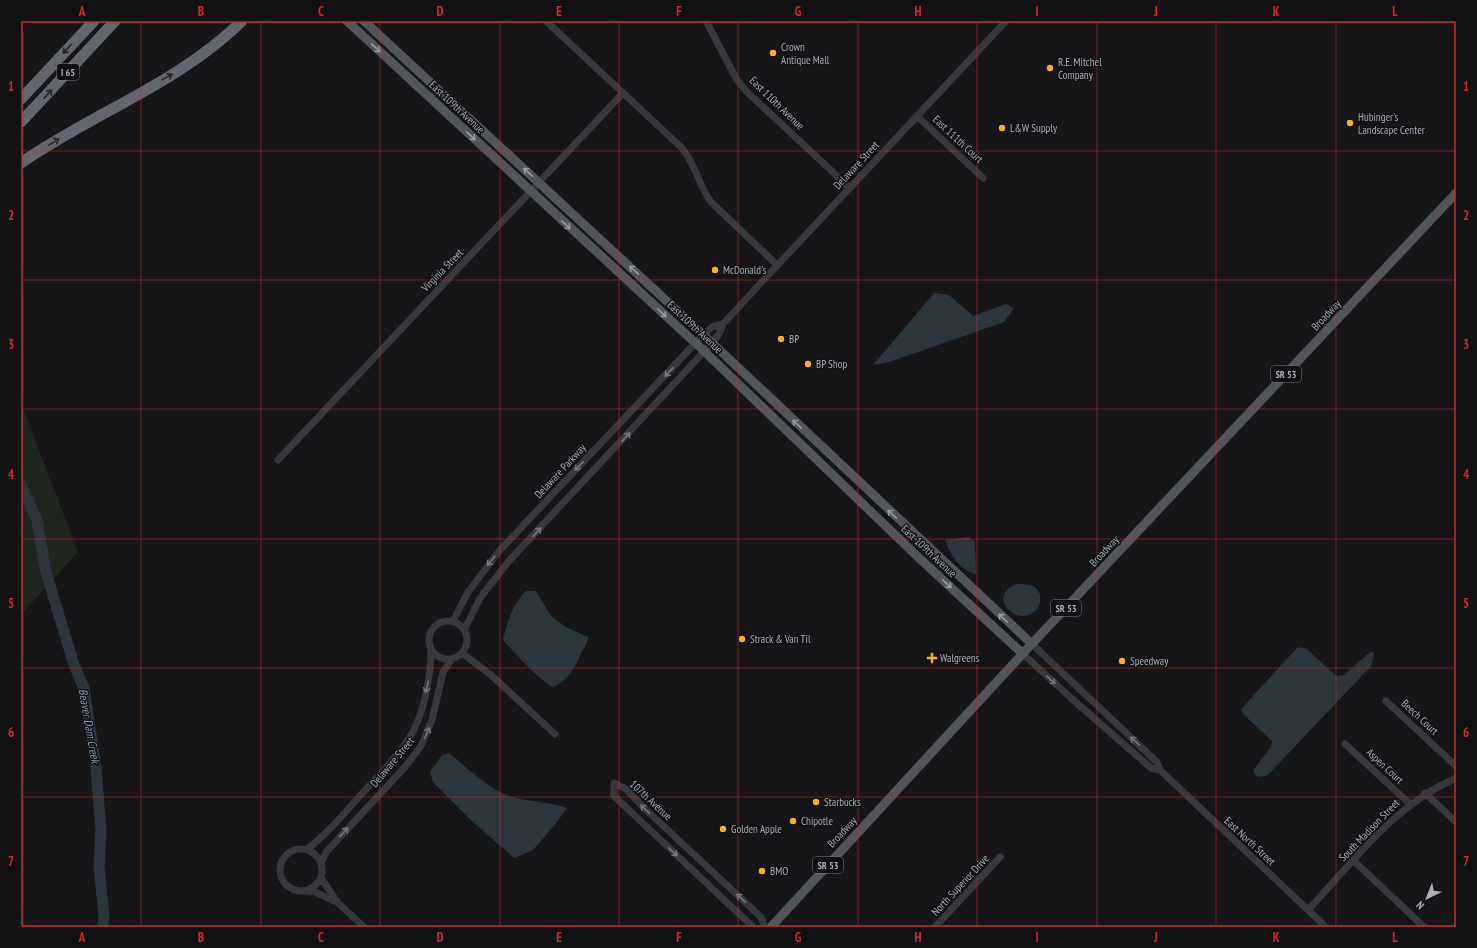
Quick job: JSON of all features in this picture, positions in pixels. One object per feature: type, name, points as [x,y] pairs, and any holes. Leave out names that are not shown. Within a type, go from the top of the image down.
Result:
[{"type":"highway","name":"I 65","points":[[21,99],[94,21]]},
{"type":"highway","name":"I 65","points":[[21,122],[115,21]]},
{"type":"highway","points":[[21,163],[71,132],[186,66],[216,45],[242,21]]},
{"type":"main road","name":"East 109th Avenue","points":[[347,21],[704,351],[919,558],[1023,654]]},
{"type":"main road","name":"East 109th Avenue","points":[[364,21],[712,343],[1032,644]]},
{"type":"main road","name":"Broadway","points":[[771,927],[1032,644],[1456,193]]},
{"type":"street","points":[[546,21],[622,94],[682,148],[689,158],[703,190],[711,202],[777,265]]},
{"type":"street","name":"East 110th Avenue","points":[[706,21],[736,78],[746,91],[850,188]]},
{"type":"street","name":"Delaware Street","points":[[704,351],[719,334],[723,324],[1006,21]]},
{"type":"street","name":"Virginia Street","points":[[278,460],[540,183],[622,94]]},
{"type":"street","name":"East 111th Court","points":[[918,116],[983,178]]},
{"type":"street","name":"Delaware Street","points":[[695,343],[712,327],[723,324]]},
{"type":"street","name":"Delaware Parkway","points":[[453,621],[468,592],[500,550],[695,343]]},
{"type":"street","points":[[464,630],[480,598],[495,577],[704,351]]},
{"type":"street","points":[[446,621],[453,621],[464,630],[467,642],[462,653],[452,659],[440,658],[431,649],[429,636],[435,626],[446,621]]},
{"type":"street","name":"East North Street","points":[[1032,644],[1157,762],[1160,770],[1326,927]]},
{"type":"street","name":"Delaware Street","points":[[306,849],[324,836],[390,763],[410,736],[416,724],[427,687],[431,666],[431,649]]},
{"type":"street","points":[[462,653],[491,675],[555,734]]},
{"type":"street","name":"East North Street","points":[[1023,654],[1151,768],[1160,770]]},
{"type":"street","name":"Delaware Street","points":[[321,864],[331,847],[405,767],[421,746],[432,720],[443,672],[452,659]]},
{"type":"street","name":"Beech Court","points":[[1386,701],[1456,766]]},
{"type":"street","name":"Aspen Court","points":[[1345,744],[1410,804]]},
{"type":"street","name":"South Madison Street","points":[[1308,910],[1386,826],[1410,804],[1425,793],[1456,778]]},
{"type":"street","name":"107th Avenue","points":[[753,927],[614,796],[614,783],[626,789],[643,807],[761,917],[765,927]]},
{"type":"street","points":[[1425,793],[1456,822]]},
{"type":"street","points":[[306,849],[313,852],[321,864],[321,878],[317,884],[306,890],[299,891],[287,885],[282,880],[280,866],[287,854],[292,850],[306,849]]},
{"type":"street","name":"North Superior Drive","points":[[935,927],[1000,857]]},
{"type":"street","points":[[1354,861],[1424,927]]},
{"type":"street","points":[[321,878],[338,903],[364,927]]},
{"type":"street","points":[[306,890],[325,896],[338,903]]},
{"type":"shaded area","points":[[934,293],[949,295],[973,316],[1006,304],[1014,308],[1004,322],[889,362],[873,365]]},
{"type":"shaded area","points":[[21,403],[78,552],[21,615]]},
{"type":"shaded area","points":[[968,537],[975,541],[976,574],[966,570],[957,562],[946,542],[946,540]]},
{"type":"shaded area","points":[[1017,584],[1030,585],[1039,592],[1040,604],[1036,610],[1028,615],[1021,616],[1013,613],[1007,609],[1004,602],[1004,596],[1008,589]]},
{"type":"shaded area","points":[[526,591],[536,591],[551,616],[566,627],[588,637],[586,645],[572,671],[563,681],[554,687],[535,674],[503,640],[514,607]]},
{"type":"shaded area","points":[[1298,647],[1307,649],[1336,676],[1344,675],[1370,652],[1373,652],[1374,655],[1371,666],[1268,775],[1262,777],[1254,773],[1254,769],[1271,747],[1272,741],[1243,714],[1241,709]]},
{"type":"shaded area","points":[[449,753],[488,785],[506,795],[515,798],[554,804],[567,808],[533,850],[514,858],[474,823],[433,782],[430,772],[442,755]]},
{"type":"waterway","name":"Beaver Dam Creek","points":[[21,485],[37,520],[46,572],[74,665],[84,688],[96,767],[101,831],[99,866],[104,917],[102,927]]},
{"type":"place","name":"Crown Antique Mall","points":[[773,53]]},
{"type":"place","name":"R.E. Mitchel Company","points":[[1050,68]]},
{"type":"place","name":"Hubinger's Landscape Center","points":[[1350,123]]},
{"type":"place","name":"L&W Supply","points":[[1002,128]]},
{"type":"place","name":"McDonald's","points":[[715,270]]},
{"type":"place","name":"BP","points":[[781,339]]},
{"type":"place","name":"BP Shop","points":[[808,364]]},
{"type":"place","name":"Strack & Van Til","points":[[742,639]]},
{"type":"place","name":"Walgreens","points":[[932,658]]},
{"type":"place","name":"Speedway","points":[[1122,661]]},
{"type":"place","name":"Starbucks","points":[[816,802]]},
{"type":"place","name":"Chipotle","points":[[793,821]]},
{"type":"place","name":"Golden Apple","points":[[723,829]]},
{"type":"place","name":"BMO","points":[[762,871]]}]
